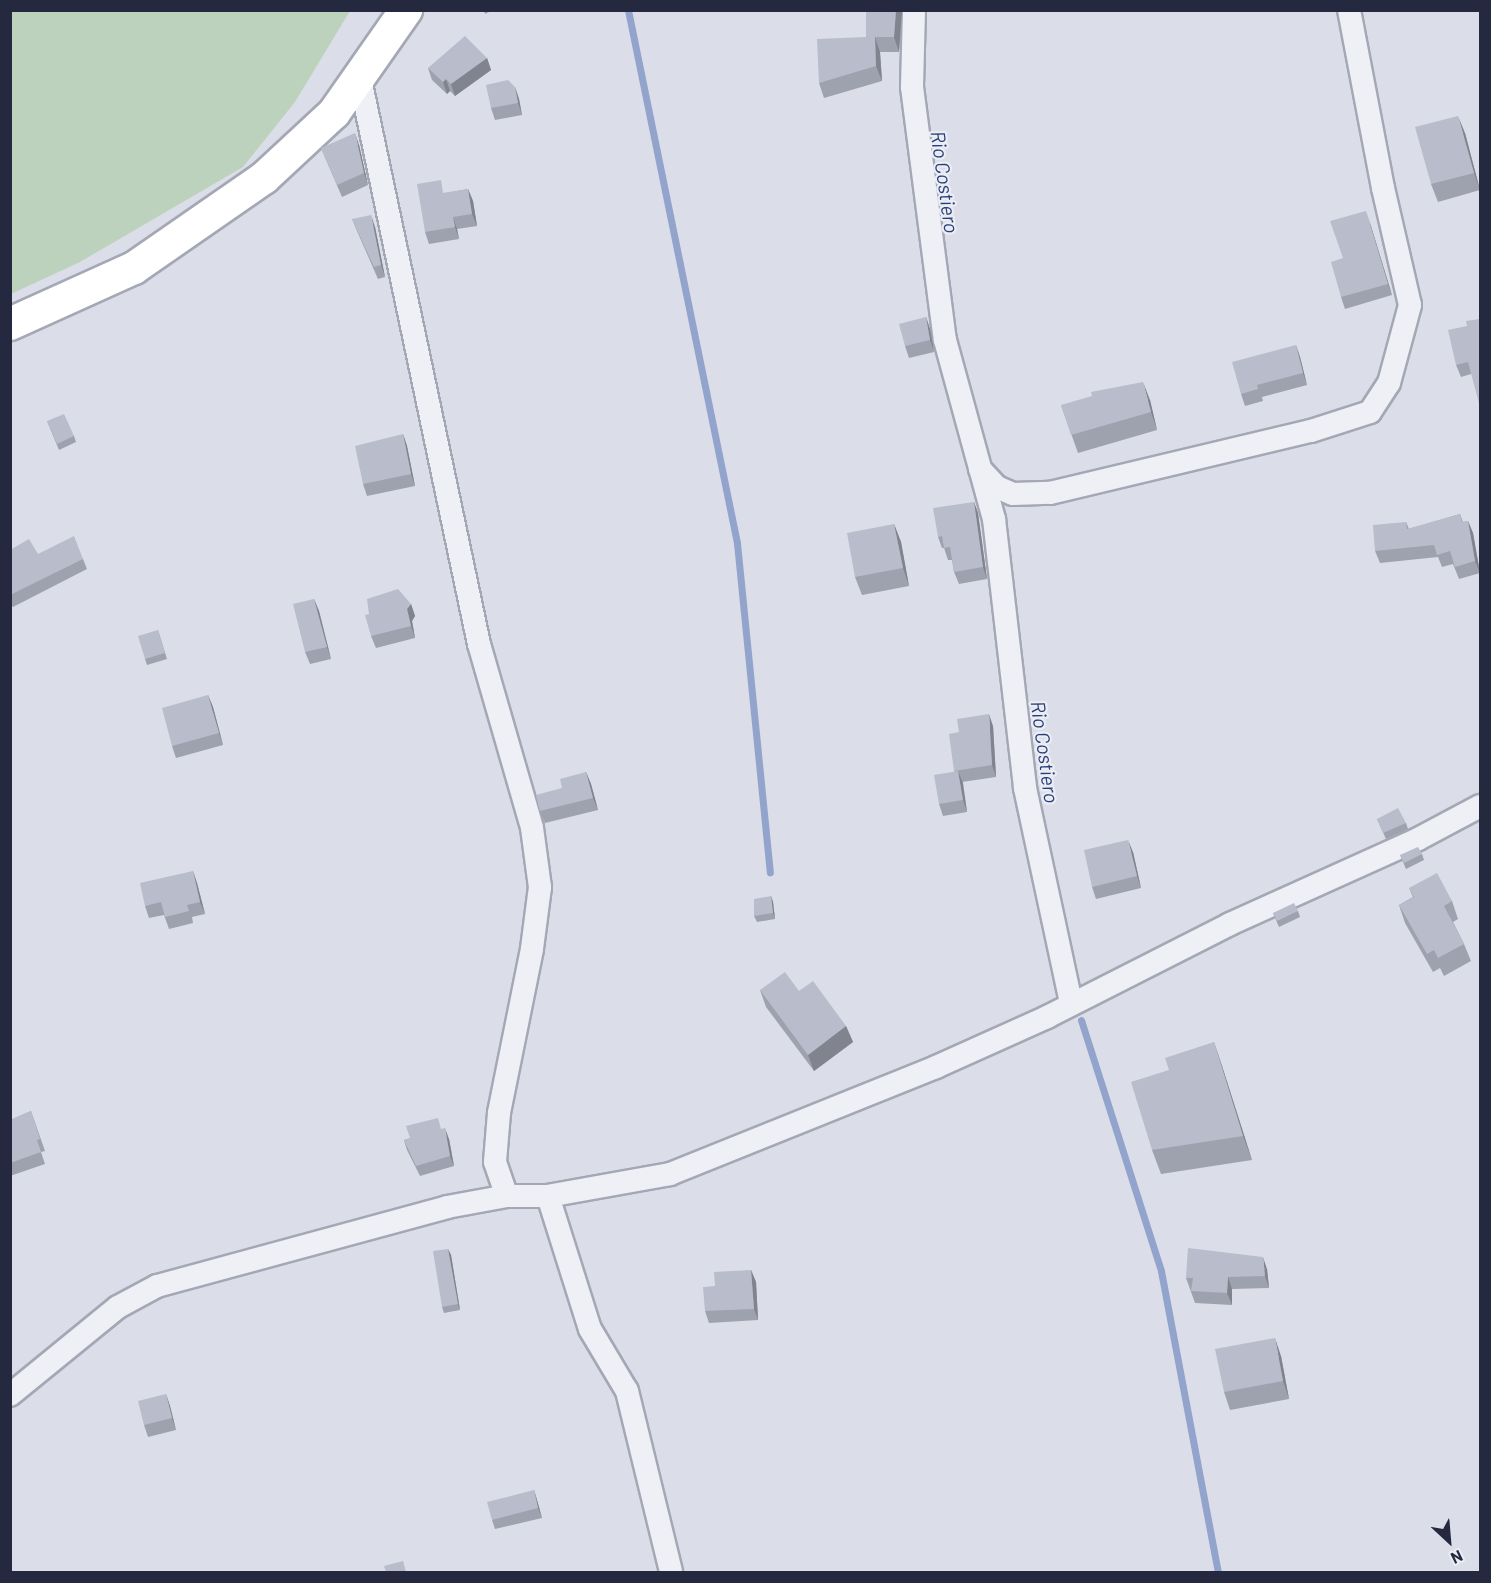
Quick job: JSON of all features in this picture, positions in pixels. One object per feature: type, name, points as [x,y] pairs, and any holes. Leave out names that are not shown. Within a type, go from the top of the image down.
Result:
[{"type":"main road","points":[[10,324],[134,268],[264,178],[334,113],[360,79],[406,10]]},
{"type":"street","points":[[914,10],[912,87],[945,340],[994,519],[1027,798],[1071,1003]]},
{"type":"street","points":[[980,469],[997,487],[1013,494],[1050,493],[1299,434],[1370,412],[1389,383],[1410,305],[1383,188],[1349,10]]},
{"type":"street","points":[[360,79],[479,644],[532,828],[538,875],[532,949],[499,1113],[495,1162],[507,1196]]},
{"type":"street","points":[[10,1395],[118,1306],[157,1286],[435,1210],[507,1196],[548,1196],[670,1174],[936,1067],[1480,806]]},
{"type":"street","points":[[548,1196],[590,1329],[627,1391],[671,1572]]},
{"type":"green space","points":[[11,10],[350,11],[295,102],[243,167],[80,262],[11,294]]},
{"type":"building","points":[[866,10],[896,10],[894,37],[875,37],[876,66],[819,83],[817,39],[866,37]]},
{"type":"building","points":[[465,36],[487,58],[451,84],[446,79],[443,82],[428,68]]},
{"type":"building","points":[[508,80],[515,87],[518,103],[491,108],[486,85]]},
{"type":"building","points":[[1458,116],[1474,173],[1431,184],[1415,127]]},
{"type":"building","points":[[355,133],[364,173],[337,185],[321,148]]},
{"type":"building","points":[[441,180],[443,193],[468,189],[472,214],[453,217],[455,227],[425,232],[417,184]]},
{"type":"building","points":[[1366,211],[1388,284],[1341,297],[1331,262],[1343,258],[1330,221]]},
{"type":"building","points":[[371,215],[381,265],[374,267],[352,219]]},
{"type":"building","points":[[926,317],[930,340],[905,346],[899,324]]},
{"type":"building","points":[[1480,319],[1480,407],[1468,362],[1456,365],[1448,330],[1467,326],[1466,321]]},
{"type":"building","points":[[1296,345],[1303,373],[1257,385],[1258,389],[1241,394],[1232,362]]},
{"type":"building","points":[[1143,382],[1151,412],[1071,435],[1061,405],[1092,396],[1091,392]]},
{"type":"building","points":[[64,414],[74,436],[57,444],[47,421]]},
{"type":"building","points":[[403,434],[411,474],[363,484],[355,446]]},
{"type":"building","points":[[974,502],[983,567],[954,572],[950,547],[944,548],[942,536],[938,537],[933,508]]},
{"type":"building","points":[[1460,514],[1462,522],[1468,521],[1475,561],[1455,567],[1450,551],[1437,555],[1434,545],[1375,551],[1373,525],[1406,522],[1407,529]]},
{"type":"building","points":[[894,524],[903,568],[855,577],[847,533]]},
{"type":"building","points":[[74,536],[83,559],[10,595],[10,550],[29,539],[38,554]]},
{"type":"building","points":[[398,589],[411,604],[407,609],[411,626],[371,636],[365,615],[369,614],[367,599]]},
{"type":"building","points":[[314,599],[327,647],[305,652],[293,604]]},
{"type":"building","points":[[158,630],[165,653],[145,659],[138,636]]},
{"type":"building","points":[[208,695],[219,733],[172,746],[162,708]]},
{"type":"building","points":[[989,714],[992,765],[954,771],[949,734],[959,732],[957,719]]},
{"type":"building","points":[[958,771],[963,800],[939,804],[934,775]]},
{"type":"building","points":[[586,772],[593,798],[540,811],[536,795],[562,788],[560,779]]},
{"type":"building","points":[[1398,808],[1406,823],[1383,833],[1377,819]]},
{"type":"building","points":[[1128,840],[1137,876],[1092,887],[1084,850]]},
{"type":"building","points":[[1418,847],[1422,854],[1404,863],[1400,855]]},
{"type":"building","points":[[193,871],[200,902],[187,905],[189,911],[165,917],[161,902],[145,906],[140,883]]},
{"type":"building","points":[[1437,873],[1452,901],[1444,906],[1464,944],[1438,958],[1434,950],[1427,954],[1399,905],[1414,897],[1409,888]]},
{"type":"building","points":[[771,896],[773,913],[754,916],[754,899]]},
{"type":"building","points":[[1294,903],[1298,911],[1277,921],[1273,913]]},
{"type":"building","points":[[785,972],[799,991],[813,981],[846,1026],[808,1055],[760,990]]},
{"type":"building","points":[[1214,1042],[1243,1136],[1152,1150],[1131,1082],[1169,1070],[1165,1058]]},
{"type":"building","points":[[31,1111],[40,1139],[37,1140],[41,1152],[10,1163],[10,1120]]},
{"type":"building","points":[[438,1118],[441,1129],[445,1128],[450,1156],[416,1166],[404,1140],[410,1138],[406,1126]]},
{"type":"building","points":[[1188,1248],[1263,1257],[1265,1276],[1228,1277],[1227,1293],[1191,1291],[1193,1278],[1186,1278]]},
{"type":"building","points":[[448,1249],[458,1304],[442,1307],[433,1251]]},
{"type":"building","points":[[751,1270],[754,1309],[705,1311],[703,1287],[715,1286],[714,1272]]},
{"type":"building","points":[[1275,1338],[1283,1381],[1224,1392],[1215,1349]]},
{"type":"building","points":[[166,1394],[172,1418],[144,1425],[138,1401]]},
{"type":"building","points":[[534,1490],[538,1508],[492,1520],[487,1502]]},
{"type":"building","points":[[403,1561],[406,1572],[386,1572],[384,1566]]},
{"type":"waterway","points":[[628,10],[737,543],[770,872]]},
{"type":"waterway","points":[[1081,1020],[1161,1271],[1218,1572]]},
{"type":"water label","name":"Rio Costiero","points":[[945,182]]},
{"type":"water label","name":"Rio Costiero","points":[[1045,752]]}]
